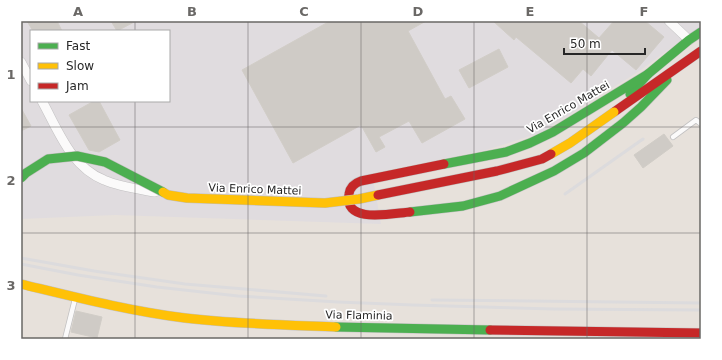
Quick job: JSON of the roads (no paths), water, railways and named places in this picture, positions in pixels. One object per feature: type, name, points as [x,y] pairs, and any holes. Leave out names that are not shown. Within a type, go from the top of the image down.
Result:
[{"type":"main road","name":"Via Enrico Mattei","points":[[680,66],[623,123],[584,153],[554,171],[500,196],[463,206],[377,215],[365,215],[352,210],[348,200],[354,184],[361,181],[506,152],[530,143],[553,132],[648,74],[701,32]]},
{"type":"main road","name":"Via Enrico Mattei","points":[[21,178],[26,173],[48,159],[77,156],[105,162],[168,195],[187,198],[325,203],[359,199],[522,165],[542,159],[570,143],[701,51]]},
{"type":"main road","points":[[614,112],[648,74]]},
{"type":"main road","name":"Via Flaminia","points":[[21,284],[75,297],[169,316],[217,320],[304,326],[502,333],[650,335],[701,333]]},
{"type":"street","points":[[669,21],[689,40]]},
{"type":"street","points":[[21,62],[30,79]]},
{"type":"street","name":"Via Enrico Mattei","points":[[43,102],[69,150],[78,162],[91,173],[103,180],[117,185],[156,192],[348,200]]},
{"type":"lane","points":[[674,137],[696,120],[701,124]]},
{"type":"lane","points":[[65,339],[75,297]]},
{"type":"railway","points":[[565,194],[643,139]]},
{"type":"railway","points":[[21,258],[94,271],[185,284],[326,296]]},
{"type":"railway","points":[[21,264],[78,275],[157,287],[238,296],[413,305],[553,309],[701,310]]},
{"type":"railway","points":[[432,300],[701,303]]}]
